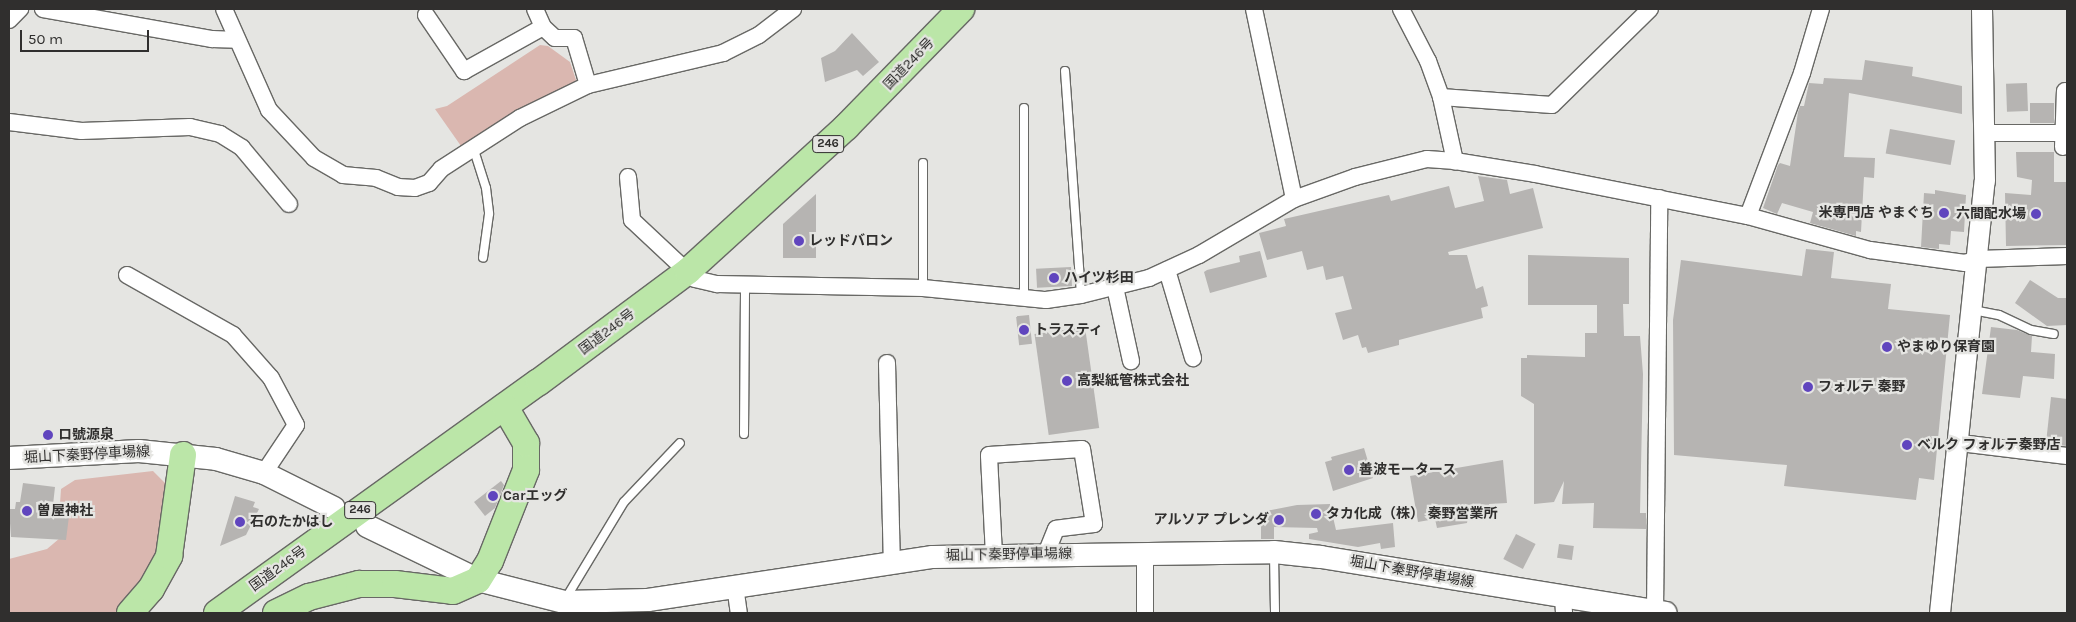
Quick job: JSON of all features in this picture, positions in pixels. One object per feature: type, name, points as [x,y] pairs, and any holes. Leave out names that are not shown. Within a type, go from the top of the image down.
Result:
[{"type":"highway","name":"国道246号","points":[[217,613],[505,407],[688,271],[846,127],[961,9]]},
{"type":"highway","points":[[276,613],[309,597],[359,584],[395,584],[453,591],[478,580],[490,562],[526,470],[526,443],[505,407]]},
{"type":"highway","points":[[130,613],[151,589],[169,556],[183,455]]},
{"type":"main road","name":"堀山下秦野停車場線","points":[[9,458],[139,451],[216,458],[264,473],[334,508]]},
{"type":"main road","name":"堀山下秦野停車場線","points":[[366,526],[478,580],[564,602],[648,600],[892,561],[994,555],[1274,552],[1321,556],[1564,606],[1660,612]]},
{"type":"street","points":[[9,20],[20,9]]},
{"type":"street","points":[[43,9],[212,40],[237,40]]},
{"type":"street","points":[[224,9],[269,110],[314,158],[343,175],[376,178],[398,187],[415,188],[429,182],[441,169],[520,118],[588,85],[723,53],[759,35],[777,14],[793,9]]},
{"type":"street","points":[[535,9],[543,27],[555,38],[574,38],[588,85]]},
{"type":"street","points":[[1254,9],[1294,199]]},
{"type":"street","points":[[1401,9],[1428,61],[1441,97],[1455,160]]},
{"type":"street","points":[[1441,97],[1552,105],[1650,9]]},
{"type":"street","points":[[1748,216],[1799,83],[1821,9]]},
{"type":"street","points":[[1940,613],[1960,443],[1985,181],[1982,9]]},
{"type":"street","points":[[425,16],[464,71],[543,27]]},
{"type":"street","points":[[1984,133],[2063,140],[2064,91]]},
{"type":"street","points":[[9,122],[81,131],[190,127],[220,134],[242,148],[288,204]]},
{"type":"street","points":[[628,178],[632,220],[702,282],[745,285],[923,288],[1046,300],[1081,295],[1167,270],[1200,255],[1294,199],[1394,165],[1427,160],[1455,160],[1748,216],[1870,250],[1965,263],[1978,259],[2067,256]]},
{"type":"street","points":[[1659,198],[1660,612]]},
{"type":"street","points":[[1167,270],[1193,358]]},
{"type":"street","points":[[127,275],[234,335],[271,378],[296,425],[264,473]]},
{"type":"street","points":[[1115,286],[1131,362]]},
{"type":"street","points":[[888,363],[892,561]]},
{"type":"street","points":[[1960,443],[2067,456]]},
{"type":"street","points":[[994,555],[990,455],[1082,449],[1094,524],[1056,529],[1046,554]]},
{"type":"street","points":[[1145,552],[1145,613]]},
{"type":"street","points":[[735,586],[739,613]]},
{"type":"lane","points":[[1065,71],[1081,295]]},
{"type":"lane","points":[[1024,108],[1024,298]]},
{"type":"lane","points":[[473,147],[486,188],[489,214],[483,258]]},
{"type":"lane","points":[[923,288],[924,163]]},
{"type":"lane","points":[[744,434],[745,285]]},
{"type":"lane","points":[[1973,310],[1999,315],[2031,330],[2054,334]]},
{"type":"lane","points":[[564,602],[624,502],[680,443]]},
{"type":"lane","points":[[1274,552],[1276,613]]},
{"type":"shaded area","points":[[540,45],[548,46],[570,62],[576,80],[572,87],[517,112],[461,146],[435,109],[447,106]]},
{"type":"shaded area","points":[[153,471],[168,486],[161,558],[137,597],[114,613],[9,613],[9,559],[47,549],[60,538],[65,521],[60,504],[61,489],[75,480]]},
{"type":"building","points":[[852,33],[879,62],[863,76],[857,70],[825,82],[821,58],[835,51]]},
{"type":"building","points":[[1865,60],[1913,67],[1912,76],[1962,86],[1962,114],[1849,93],[1844,157],[1875,158],[1874,178],[1864,177],[1861,232],[1856,231],[1856,236],[1810,223],[1813,212],[1782,203],[1777,214],[1763,208],[1778,165],[1780,163],[1790,166],[1798,112],[1800,106],[1804,106],[1809,83],[1823,84],[1824,78],[1862,80]]},
{"type":"building","points":[[2027,83],[2028,111],[2007,112],[2006,84]]},
{"type":"building","points":[[2030,103],[2054,103],[2054,123],[2030,123]]},
{"type":"building","points":[[1890,129],[1955,140],[1951,165],[1886,154]]},
{"type":"building","name":"六間配水場","points":[[2016,152],[2054,152],[2054,182],[2067,182],[2067,245],[2006,246],[2005,193],[2031,195],[2032,180],[2017,177]]},
{"type":"building","points":[[1478,176],[1507,180],[1510,194],[1533,188],[1543,228],[1448,252],[1449,255],[1467,255],[1476,289],[1483,286],[1488,306],[1481,308],[1483,318],[1399,340],[1399,345],[1368,353],[1366,347],[1362,348],[1358,335],[1343,340],[1335,313],[1352,309],[1343,276],[1326,280],[1323,266],[1307,270],[1302,251],[1267,260],[1259,233],[1286,226],[1284,219],[1389,195],[1391,201],[1449,186],[1455,208],[1484,201]]},
{"type":"building","name":"米専門店 やまぐち","points":[[1935,190],[1966,195],[1964,232],[1951,231],[1950,245],[1939,244],[1939,249],[1921,247],[1924,193],[1935,194]]},
{"type":"building","name":"レッドバロン","points":[[816,194],[816,258],[783,258],[783,224]]},
{"type":"building","name":"フォルテ 秦野","points":[[1806,249],[1834,252],[1831,278],[1891,284],[1888,309],[1950,315],[1934,480],[1919,478],[1916,500],[1784,486],[1787,465],[1674,455],[1673,320],[1681,260],[1802,276]]},
{"type":"building","points":[[1260,251],[1267,277],[1210,293],[1204,272],[1240,262],[1239,256]]},
{"type":"building","points":[[1528,255],[1629,258],[1629,304],[1623,304],[1624,336],[1640,336],[1643,374],[1640,513],[1646,513],[1646,529],[1593,528],[1594,503],[1562,504],[1564,481],[1554,502],[1534,504],[1534,404],[1521,396],[1521,358],[1527,358],[1527,355],[1585,357],[1585,333],[1597,333],[1597,305],[1528,305]]},
{"type":"building","name":"ハイツ杉田","points":[[1071,267],[1072,286],[1037,288],[1036,269]]},
{"type":"building","points":[[2030,280],[2058,298],[2067,298],[2067,325],[2047,326],[2015,303]]},
{"type":"building","name":"トラスティ","points":[[1029,315],[1032,344],[1019,345],[1016,316]]},
{"type":"building","name":"高梨紙管株式会社","points":[[1085,327],[1099,428],[1049,435],[1034,334]]},
{"type":"building","points":[[1991,327],[2017,330],[2032,336],[2031,352],[2055,354],[2054,379],[2023,376],[2020,398],[1982,394]]},
{"type":"building","points":[[2051,397],[2067,399],[2067,446],[2046,443]]},
{"type":"building","name":"善波モータース","points":[[1364,448],[1373,478],[1333,491],[1325,462],[1332,460],[1331,457]]},
{"type":"building","points":[[1503,460],[1507,503],[1489,504],[1489,508],[1469,512],[1467,523],[1437,528],[1435,519],[1418,522],[1410,476]]},
{"type":"building","name":"Carエッグ","points":[[501,481],[504,485],[495,508],[485,516],[474,502]]},
{"type":"building","name":"曽屋神社","points":[[23,483],[55,487],[52,514],[69,516],[66,540],[11,537],[9,509],[15,509],[16,502],[20,502]]},
{"type":"building","name":"石のたかはし","points":[[235,496],[255,502],[253,507],[259,509],[246,535],[220,546]]},
{"type":"building","points":[[1330,504],[1336,530],[1393,523],[1395,547],[1381,549],[1380,543],[1358,547],[1309,539],[1309,534],[1318,532],[1317,528],[1274,527],[1274,539],[1261,539],[1261,512],[1297,505]]},
{"type":"building","points":[[1516,534],[1536,544],[1523,569],[1503,559]]},
{"type":"building","points":[[1559,544],[1574,546],[1572,560],[1557,558]]},
{"type":"place","name":"米専門店 やまぐち","points":[[1944,213]]},
{"type":"place","name":"六間配水場","points":[[2036,214]]},
{"type":"place","name":"レッドバロン","points":[[799,241]]},
{"type":"place","name":"ハイツ杉田","points":[[1054,278]]},
{"type":"place","name":"トラスティ","points":[[1024,330]]},
{"type":"place","name":"やまゆり保育園","points":[[1887,347]]},
{"type":"place","name":"高梨紙管株式会社","points":[[1067,381]]},
{"type":"place","name":"フォルテ 秦野","points":[[1808,387]]},
{"type":"place","name":"ロ號源泉","points":[[48,435]]},
{"type":"place","name":"ベルク フォルテ秦野店","points":[[1907,445]]},
{"type":"place","name":"善波モータース","points":[[1349,470]]},
{"type":"place","name":"Carエッグ","points":[[493,496]]},
{"type":"place","name":"曽屋神社","points":[[27,511]]},
{"type":"place","name":"タカ化成（株） 秦野営業所","points":[[1316,514]]},
{"type":"place","name":"アルソア プレンダ","points":[[1279,520]]},
{"type":"place","name":"石のたかはし","points":[[240,522]]}]
